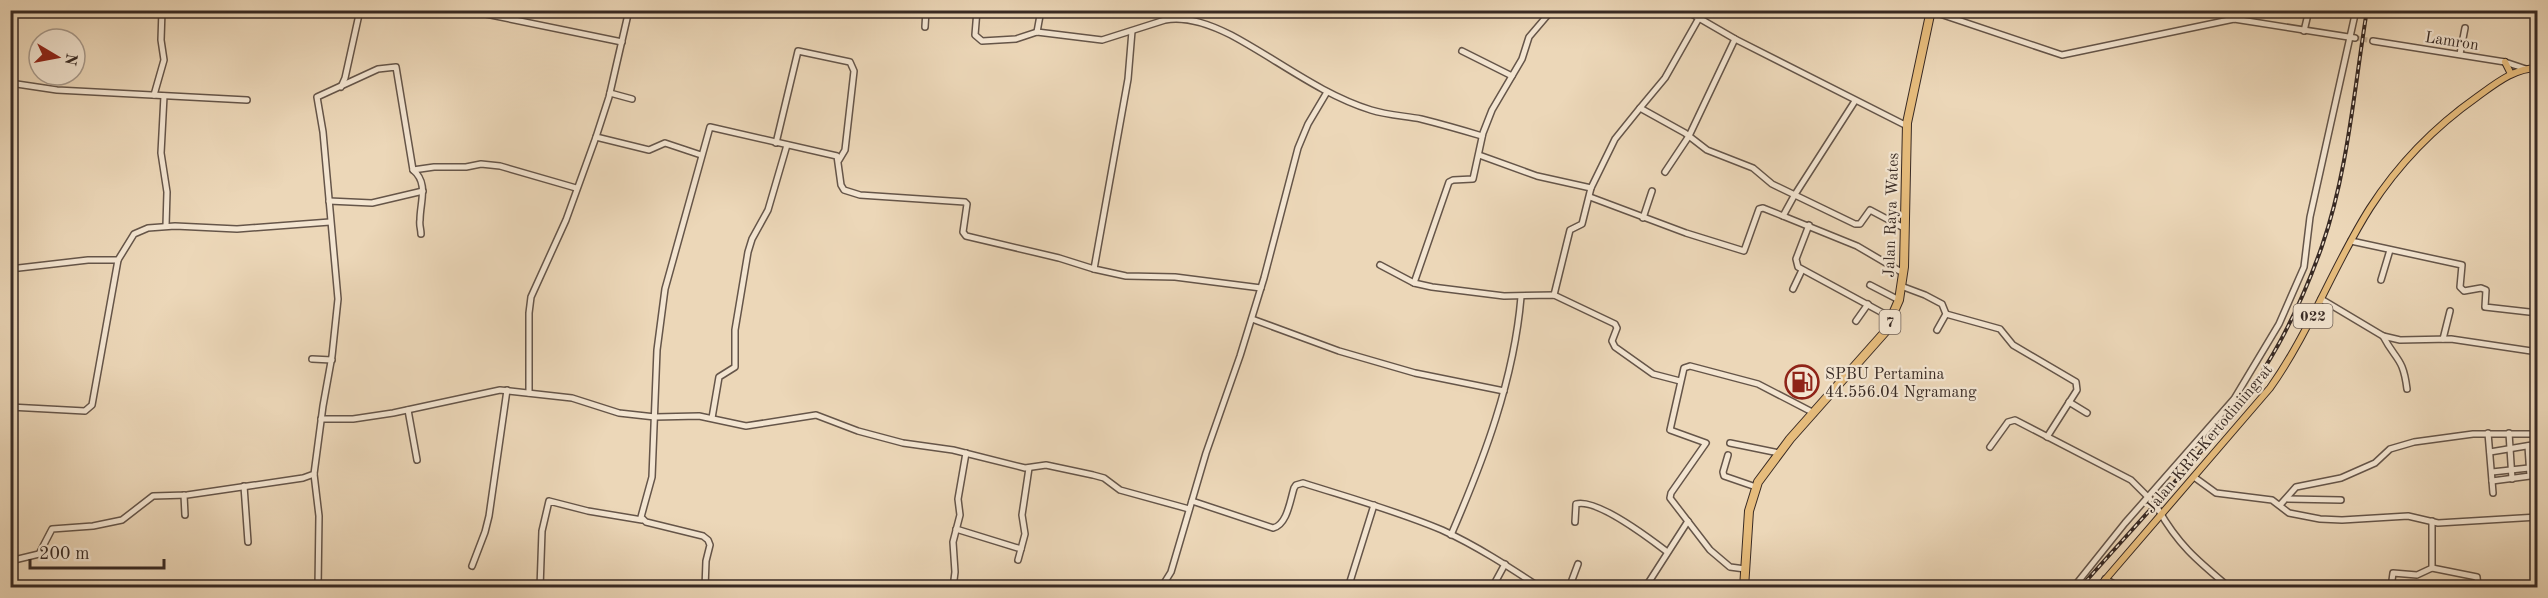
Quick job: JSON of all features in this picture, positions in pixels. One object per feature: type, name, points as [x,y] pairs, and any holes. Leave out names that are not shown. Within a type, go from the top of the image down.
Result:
[{"type":"highway","name":"Jalan Raya Wates","points":[[1744,588],[1749,511],[1756,487],[1766,469],[1779,453],[1876,343],[1892,318],[1899,300],[1903,273],[1907,126],[1931,11]]},
{"type":"main road","points":[[2505,62],[2511,74]]},
{"type":"main road","name":"Jalan KRT Kertodiniingrat","points":[[2098,588],[2160,512],[2194,477],[2286,366],[2351,241],[2390,178],[2433,130],[2457,111],[2511,74],[2537,68]]},
{"type":"street","points":[[154,95],[164,60],[161,40],[162,10]]},
{"type":"street","points":[[339,88],[345,78],[360,10]]},
{"type":"street","points":[[466,10],[622,42]]},
{"type":"street","points":[[529,393],[529,304],[566,220],[596,137],[610,93],[629,10]]},
{"type":"street","points":[[925,27],[926,10]]},
{"type":"street","points":[[976,10],[975,32],[979,40],[1016,39],[1037,32],[1102,40],[1174,18],[1209,25],[1256,49],[1327,92],[1372,110],[1482,136]]},
{"type":"street","points":[[1037,32],[1041,10]]},
{"type":"street","points":[[1414,283],[1449,182],[1472,180],[1482,136],[1492,110],[1524,55],[1529,37],[1552,10]]},
{"type":"street","points":[[1685,10],[1735,39],[1907,126]]},
{"type":"street","points":[[2217,10],[2234,19],[2352,38]]},
{"type":"street","points":[[2304,31],[2308,10]]},
{"type":"street","points":[[2073,588],[2125,523],[2150,500],[2234,399],[2274,335],[2300,281],[2307,252],[2310,217],[2352,38],[2356,10]]},
{"type":"street","points":[[1931,11],[2062,55],[2234,19]]},
{"type":"street","points":[[1554,295],[1570,231],[1582,224],[1592,188],[1615,139],[1665,78],[1699,18]]},
{"type":"street","points":[[2460,54],[2465,28]]},
{"type":"street","points":[[1094,269],[1128,79],[1132,31]]},
{"type":"street","points":[[1665,172],[1689,136],[1735,39]]},
{"type":"street","name":"Lamron","points":[[2373,41],[2505,62],[2526,69]]},
{"type":"street","points":[[777,143],[798,51],[850,62],[854,71],[845,150],[839,160]]},
{"type":"street","points":[[1462,51],[1512,76]]},
{"type":"street","points":[[2537,68],[2538,52]]},
{"type":"street","points":[[318,588],[319,516],[314,474],[332,360],[338,299],[317,97],[378,69],[396,67],[413,170],[420,176],[423,191],[421,234]]},
{"type":"street","points":[[10,83],[57,90],[247,100]]},
{"type":"street","points":[[1161,588],[1171,572],[1218,414],[1252,319],[1299,148],[1308,124],[1327,92]]},
{"type":"street","points":[[610,93],[632,99]]},
{"type":"street","points":[[164,96],[161,153],[167,192],[166,226]]},
{"type":"street","points":[[1783,216],[1855,101]]},
{"type":"street","points":[[1641,108],[1689,136],[1707,150],[1753,168],[1772,184],[1857,225],[1870,210],[1904,228]]},
{"type":"street","points":[[642,520],[652,477],[657,350],[665,289],[708,130],[713,127],[837,156],[841,185],[844,190],[860,195],[965,202],[967,204],[963,232],[966,236],[1126,276],[1175,278],[1261,288]]},
{"type":"street","points":[[596,137],[649,150],[665,143],[701,155]]},
{"type":"street","points":[[712,418],[719,376],[735,367],[736,320],[750,243],[768,210],[787,145]]},
{"type":"street","points":[[1479,155],[1538,176],[1592,188]]},
{"type":"street","points":[[413,170],[481,164],[500,166],[576,188]]},
{"type":"street","points":[[1643,218],[1652,190]]},
{"type":"street","points":[[329,201],[372,202],[423,191]]},
{"type":"street","points":[[1590,197],[1643,218],[1743,252],[1746,250],[1759,209],[1763,208],[1857,246],[1903,273]]},
{"type":"street","points":[[10,407],[85,411],[92,405],[118,260],[137,232],[144,228],[166,226],[237,229],[330,222]]},
{"type":"street","points":[[1809,225],[1796,260],[1798,267],[1892,318]]},
{"type":"street","points":[[2351,241],[2462,266],[2460,287],[2464,291],[2481,288],[2486,290],[2485,307],[2538,313]]},
{"type":"street","points":[[2381,280],[2390,250]]},
{"type":"street","points":[[10,269],[88,260],[118,260]]},
{"type":"street","points":[[1380,265],[1414,283],[1432,287],[1521,297],[1554,295],[1615,324],[1617,328],[1612,341],[1615,347],[1653,374],[1680,381]]},
{"type":"street","points":[[1793,289],[1802,270]]},
{"type":"street","points":[[1870,285],[1899,300]]},
{"type":"street","points":[[1901,286],[1938,300],[1946,314],[2000,329],[2013,345],[2076,382],[2077,390],[2047,437]]},
{"type":"street","points":[[1451,535],[1483,456],[1504,391],[1521,297]]},
{"type":"street","points":[[2321,298],[2383,336],[2400,340],[2443,339],[2538,352]]},
{"type":"street","points":[[1856,321],[1868,304]]},
{"type":"street","points":[[2443,339],[2450,311]]},
{"type":"street","points":[[1936,330],[1946,314]]},
{"type":"street","points":[[1252,319],[1339,351],[1415,373],[1504,391]]},
{"type":"street","points":[[2383,336],[2400,359],[2407,389]]},
{"type":"street","points":[[312,359],[332,360]]},
{"type":"street","points":[[1745,569],[1730,567],[1710,550],[1671,501],[1670,495],[1706,443],[1670,430],[1684,368],[1690,366],[1758,384],[1814,413]]},
{"type":"street","points":[[472,566],[489,516],[507,390]]},
{"type":"street","points":[[321,419],[353,418],[408,410],[489,391],[507,390],[572,398],[619,413],[655,417],[699,416],[746,426],[816,415],[874,436],[966,453],[1029,468],[1046,465],[1093,475],[1104,478],[1120,490],[1190,509]]},
{"type":"street","points":[[2069,402],[2087,413]]},
{"type":"street","points":[[408,410],[417,460]]},
{"type":"street","points":[[1990,447],[2008,422],[2013,420],[2131,480],[2150,500]]},
{"type":"street","points":[[2280,506],[2288,499],[2294,488],[2341,478],[2375,462],[2393,448],[2440,437],[2488,433],[2538,434]]},
{"type":"street","points":[[2488,433],[2493,494]]},
{"type":"street","points":[[2509,433],[2512,479]]},
{"type":"street","points":[[1730,442],[1779,453]]},
{"type":"street","points":[[2490,452],[2538,444]]},
{"type":"street","points":[[2492,481],[2529,477],[2528,446]]},
{"type":"street","points":[[953,588],[956,572],[953,546],[960,514],[958,499],[966,453]]},
{"type":"street","points":[[1728,455],[1724,476],[1756,487]]},
{"type":"street","points":[[2492,472],[2538,467]]},
{"type":"street","points":[[1018,560],[1025,534],[1022,515],[1029,468]]},
{"type":"street","points":[[10,561],[39,554],[49,532],[56,527],[111,523],[133,513],[139,505],[153,496],[184,495],[303,478],[314,474]]},
{"type":"street","points":[[2194,477],[2216,493],[2268,499],[2289,513],[2320,519],[2408,516],[2438,523],[2538,517]]},
{"type":"street","points":[[1192,501],[1273,528],[1283,522],[1294,488],[1299,483],[1374,505],[1451,535],[1505,564],[1541,588]]},
{"type":"street","points":[[244,486],[248,542]]},
{"type":"street","points":[[184,495],[185,515]]},
{"type":"street","points":[[2288,499],[2341,500]]},
{"type":"street","points":[[540,588],[542,531],[549,501],[588,511],[642,520],[708,540],[710,545],[706,561],[705,588]]},
{"type":"street","points":[[1575,522],[1576,504],[1588,505],[1633,526],[1666,551]]},
{"type":"street","points":[[1348,588],[1374,505]]},
{"type":"street","points":[[2160,512],[2174,536],[2187,551],[2228,587]]},
{"type":"street","points":[[1645,588],[1666,551],[1688,521]]},
{"type":"street","points":[[2432,521],[2432,568]]},
{"type":"street","points":[[957,529],[1021,549]]},
{"type":"street","points":[[1492,588],[1505,564]]},
{"type":"street","points":[[1569,588],[1578,564]]},
{"type":"street","points":[[2391,588],[2393,573],[2417,575],[2432,568],[2477,577],[2478,588]]},
{"type":"street","points":[[2105,579],[2122,588]]},
{"type":"tunnel","points":[[2355,38],[2373,41]]},
{"type":"tunnel","points":[[2151,501],[2158,509]]},
{"type":"railway","points":[[2080,588],[2192,463],[2234,411],[2265,368],[2292,317],[2308,282],[2331,218],[2344,159],[2367,10]]},
{"type":"place","name":"SPBU Pertamina 44.556.04 Ngramang","points":[[1802,382]]}]
